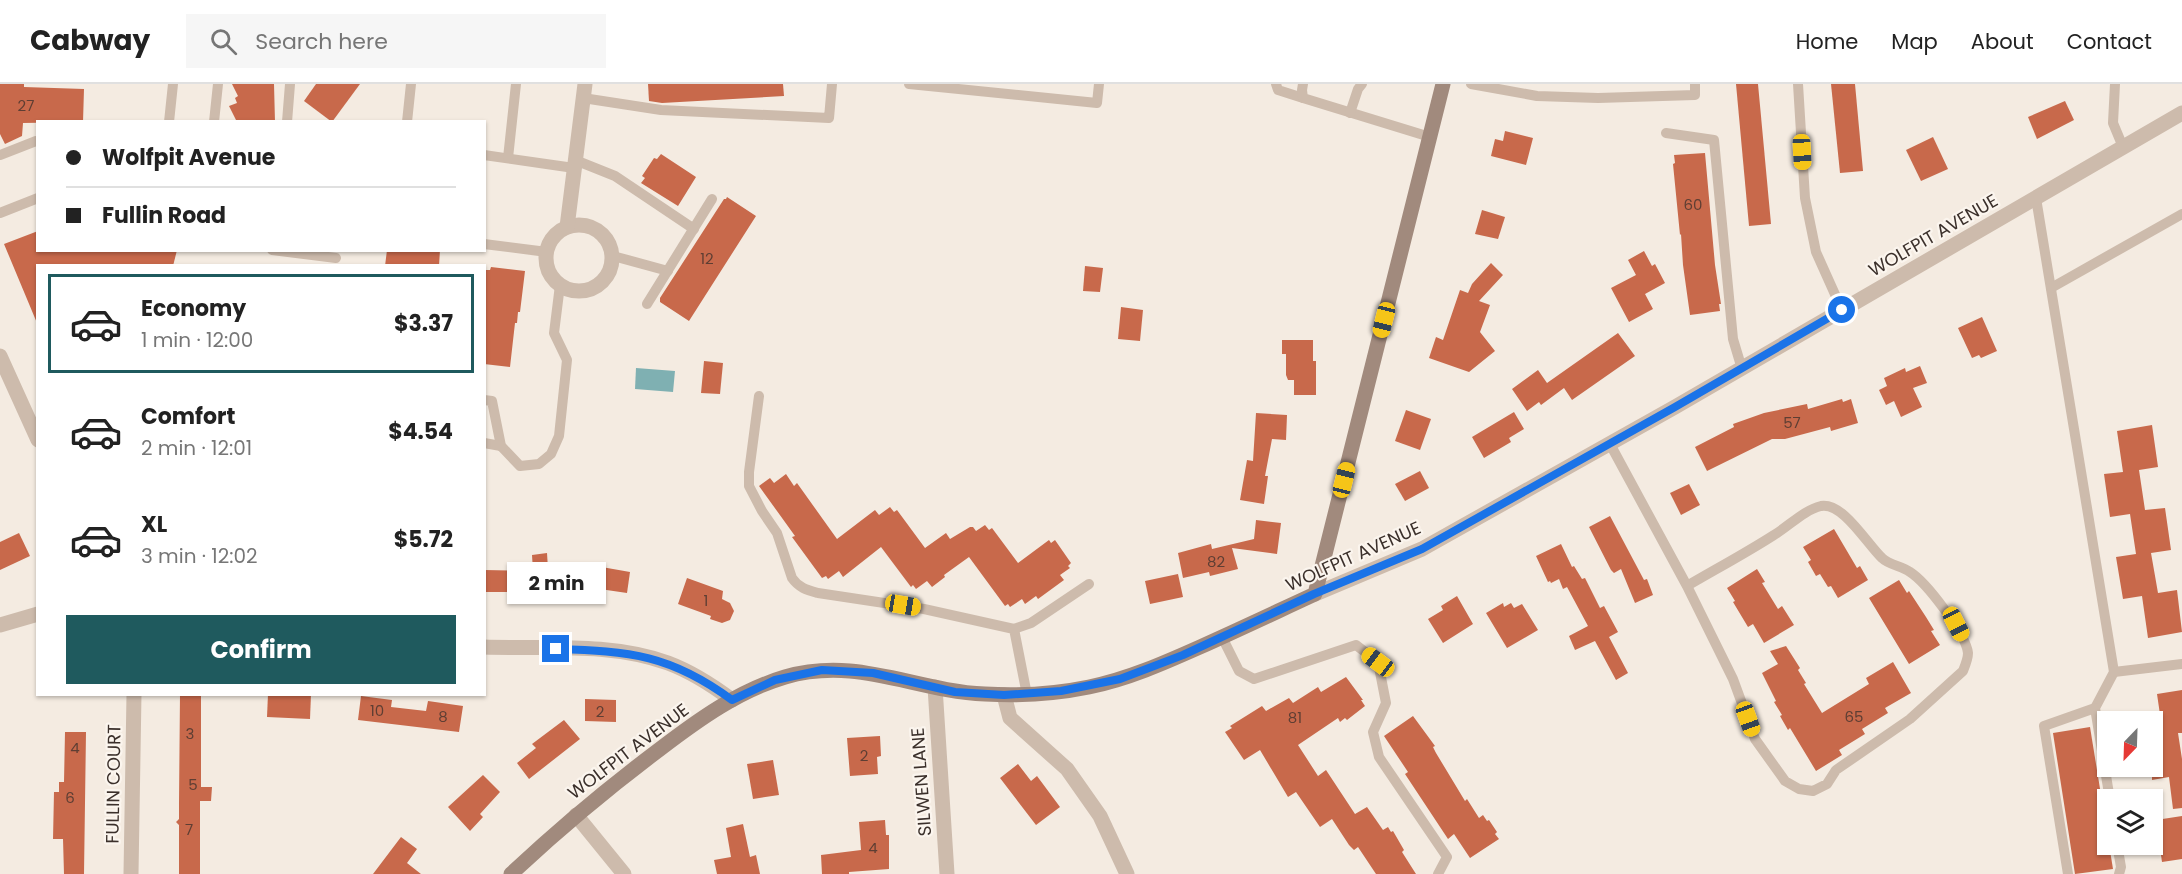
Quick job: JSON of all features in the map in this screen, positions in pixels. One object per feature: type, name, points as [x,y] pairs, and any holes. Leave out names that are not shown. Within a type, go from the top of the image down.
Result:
[{"type":"street","points":[[1314,594],[1443,84]]},
{"type":"street","points":[[567,227],[584,91]]},
{"type":"street","name":"WOLFPIT AVENUE","points":[[511,874],[576,815],[685,730],[732,700],[775,680],[822,670],[873,673],[962,693],[1027,695],[1090,687],[1161,664],[1314,594],[1422,549],[1742,369],[2182,113]]},
{"type":"street","points":[[579,225],[592,227],[606,239],[613,256],[612,267],[608,276],[600,284],[580,291],[570,290],[560,285],[552,276],[547,264],[547,252],[550,242],[557,233],[567,227],[579,225]]},
{"type":"street","points":[[0,356],[36,436]]},
{"type":"street","points":[[0,625],[36,615]]},
{"type":"street","points":[[486,647],[603,650],[643,655],[690,673],[732,700]]},
{"type":"street","name":"SILWEN LANE","points":[[935,687],[947,874]]},
{"type":"street","points":[[1004,695],[1010,718],[1067,769],[1100,816],[1126,874]]},
{"type":"street","name":"FULLIN COURT","points":[[131,874],[134,696]]},
{"type":"street","points":[[576,815],[624,874]]},
{"type":"lane","points":[[169,120],[173,84]]},
{"type":"lane","points":[[214,120],[218,84]]},
{"type":"lane","points":[[287,120],[290,84]]},
{"type":"lane","points":[[407,120],[411,84]]},
{"type":"lane","points":[[508,158],[516,84]]},
{"type":"lane","points":[[584,91],[661,110],[829,118],[831,84]]},
{"type":"lane","points":[[909,84],[1016,89],[1097,103],[1099,84]]},
{"type":"lane","points":[[1276,84],[1278,90],[1430,137]]},
{"type":"lane","points":[[1304,84],[1302,90],[1304,98]]},
{"type":"lane","points":[[1350,113],[1358,88],[1362,84]]},
{"type":"lane","points":[[1471,84],[1538,96],[1598,98],[1695,95],[1695,84]]},
{"type":"lane","points":[[1798,84],[1805,198],[1816,252],[1842,310]]},
{"type":"lane","points":[[2115,84],[2113,123],[2123,147]]},
{"type":"lane","points":[[1666,133],[1714,140],[1733,339],[1742,369]]},
{"type":"lane","points":[[0,155],[36,141]]},
{"type":"lane","points":[[486,155],[574,164],[615,176],[694,229]]},
{"type":"lane","points":[[2036,198],[2114,672],[2095,708],[2108,789]]},
{"type":"lane","points":[[0,213],[36,199]]},
{"type":"lane","points":[[647,304],[712,199]]},
{"type":"lane","points":[[2050,288],[2182,214]]},
{"type":"lane","points":[[486,244],[547,252]]},
{"type":"lane","points":[[283,252],[336,258]]},
{"type":"lane","points":[[613,256],[668,271]]},
{"type":"lane","points":[[486,400],[492,401],[501,446],[520,466],[539,464],[551,454],[559,436],[567,360],[554,333],[560,285]]},
{"type":"lane","points":[[759,396],[749,472],[750,486],[762,511],[777,533],[792,578],[804,589],[924,609],[1014,629],[1030,623],[1089,584]]},
{"type":"lane","points":[[486,443],[501,446]]},
{"type":"lane","points":[[1610,444],[1687,586],[1733,679],[1755,739],[1785,781],[1799,789],[1813,791],[1827,784],[1836,770],[1910,719],[1963,671],[1966,663],[1968,653],[1965,642],[1956,624],[1939,603],[1912,572],[1883,560],[1837,508],[1822,506],[1803,514],[1777,534],[1687,586]]},
{"type":"lane","points":[[1014,629],[1027,695]]},
{"type":"lane","points":[[1222,637],[1239,671],[1254,679],[1356,645],[1378,662],[1386,703],[1373,732],[1379,757],[1447,856],[1438,874]]},
{"type":"lane","points":[[2114,672],[2182,664]]},
{"type":"lane","points":[[2068,874],[2044,726],[2095,708]]},
{"type":"lane","points":[[2119,855],[2121,867],[2119,874]]},
{"type":"water","points":[[636,368],[675,371],[673,392],[635,389]]},
{"type":"building","points":[[0,84],[84,89],[83,120],[36,120],[36,123],[23,123],[22,136],[5,144],[0,134]]},
{"type":"building","points":[[232,84],[274,84],[275,120],[236,120],[229,106],[237,103],[235,98],[238,96]]},
{"type":"building","points":[[316,84],[360,84],[333,120],[329,120],[304,101]]},
{"type":"building","points":[[648,84],[783,84],[784,96],[662,103],[649,101]]},
{"type":"building","points":[[1736,84],[1758,84],[1771,224],[1749,226]]},
{"type":"building","points":[[1831,84],[1855,84],[1863,171],[1840,173]]},
{"type":"building","points":[[2065,101],[2074,120],[2037,139],[2028,117]]},
{"type":"building","points":[[1505,131],[1533,138],[1526,165],[1491,156],[1495,139],[1503,141]]},
{"type":"building","points":[[1933,137],[1948,169],[1921,181],[1906,150]]},
{"type":"building","points":[[1705,153],[1715,265],[1721,304],[1719,304],[1720,311],[1690,315],[1673,164],[1675,163],[1674,155]]},
{"type":"building","points":[[661,154],[696,177],[678,206],[641,183],[645,178],[642,176],[654,158],[657,159]]},
{"type":"building","points":[[727,197],[756,216],[689,321],[660,302],[660,298]]},
{"type":"building","points":[[1482,210],[1505,217],[1498,239],[1475,234]]},
{"type":"building","points":[[36,232],[36,252],[176,252],[174,264],[36,264],[36,321],[4,244]]},
{"type":"building","points":[[1644,251],[1652,266],[1655,264],[1665,283],[1645,294],[1653,309],[1629,322],[1611,288],[1636,275],[1628,260]]},
{"type":"building","points":[[387,252],[440,252],[439,264],[385,264]]},
{"type":"building","points":[[1491,263],[1503,275],[1479,301],[1490,305],[1480,332],[1495,351],[1469,372],[1429,358],[1436,337],[1443,340],[1460,290],[1468,293],[1472,284]]},
{"type":"building","points":[[1085,266],[1103,268],[1100,292],[1083,291]]},
{"type":"building","points":[[491,267],[525,271],[520,312],[518,312],[517,323],[515,323],[510,367],[486,364],[486,270],[490,270]]},
{"type":"building","points":[[1121,307],[1143,310],[1140,341],[1118,339]]},
{"type":"building","points":[[1982,317],[1997,351],[1981,358],[1979,355],[1972,358],[1958,328]]},
{"type":"building","points":[[1618,333],[1635,356],[1572,400],[1564,388],[1541,405],[1539,402],[1527,411],[1512,389],[1538,370],[1547,383]]},
{"type":"building","points":[[1282,340],[1313,340],[1313,361],[1316,361],[1316,395],[1294,395],[1294,380],[1288,380],[1286,375],[1286,354],[1282,354]]},
{"type":"building","points":[[704,361],[723,363],[720,394],[701,393]]},
{"type":"building","points":[[1920,366],[1927,383],[1913,388],[1922,407],[1901,417],[1894,401],[1886,405],[1879,390],[1887,386],[1884,378],[1905,368],[1906,372]]},
{"type":"building","points":[[1842,399],[1843,402],[1851,399],[1858,423],[1831,431],[1830,427],[1785,439],[1772,439],[1707,471],[1695,447],[1734,427],[1733,424],[1764,413],[1807,404],[1808,409]]},
{"type":"building","points":[[1406,410],[1431,419],[1420,450],[1395,441]]},
{"type":"building","points":[[1514,412],[1524,429],[1509,438],[1511,442],[1484,458],[1472,437]]},
{"type":"building","points":[[1256,413],[1287,415],[1286,440],[1272,439],[1265,476],[1268,476],[1264,504],[1240,500],[1247,460],[1253,461]]},
{"type":"building","points":[[2152,425],[2158,467],[2139,470],[2145,510],[2165,508],[2171,550],[2151,553],[2158,593],[2177,590],[2182,632],[2148,638],[2142,596],[2123,599],[2116,557],[2136,554],[2130,514],[2110,517],[2104,474],[2123,472],[2117,431]]},
{"type":"building","points":[[1420,471],[1429,488],[1405,501],[1395,484]]},
{"type":"building","points":[[786,474],[794,486],[797,483],[837,539],[875,510],[879,515],[890,507],[894,512],[897,510],[925,548],[946,533],[950,539],[970,527],[976,531],[985,525],[989,530],[992,528],[1018,563],[1049,540],[1051,543],[1055,540],[1071,563],[1068,566],[1070,568],[1060,575],[1064,580],[1038,599],[1036,596],[1025,604],[1022,599],[1010,607],[1008,604],[1005,606],[969,557],[932,587],[927,581],[916,589],[913,585],[911,587],[881,547],[843,577],[839,571],[828,579],[826,576],[822,578],[759,486],[770,478],[774,483]]},
{"type":"building","points":[[1689,484],[1700,505],[1681,515],[1670,493]]},
{"type":"building","points":[[1610,516],[1644,580],[1647,579],[1653,595],[1635,603],[1621,569],[1614,573],[1611,570],[1589,527]]},
{"type":"building","points":[[1256,520],[1281,523],[1277,554],[1232,548],[1238,569],[1210,576],[1209,572],[1183,578],[1178,553],[1211,544],[1212,549],[1254,539]]},
{"type":"building","points":[[1834,529],[1857,568],[1860,566],[1868,580],[1838,598],[1820,574],[1816,576],[1808,562],[1811,560],[1803,547]]},
{"type":"building","points":[[19,533],[30,556],[0,570],[0,542]]},
{"type":"building","points":[[1561,544],[1572,567],[1574,566],[1582,579],[1585,578],[1600,608],[1604,606],[1618,632],[1609,637],[1628,673],[1616,680],[1595,641],[1575,650],[1569,636],[1588,626],[1567,587],[1563,589],[1559,579],[1548,582],[1536,556]]},
{"type":"building","points":[[547,553],[548,569],[567,567],[569,588],[531,592],[486,592],[486,570],[533,571],[532,555]]},
{"type":"building","points":[[596,566],[630,572],[627,593],[593,588]]},
{"type":"building","points":[[1757,569],[1765,582],[1762,583],[1778,609],[1782,606],[1794,625],[1764,643],[1753,624],[1748,627],[1727,588]]},
{"type":"building","points":[[1178,574],[1183,597],[1150,604],[1145,581]]},
{"type":"building","points":[[687,578],[723,591],[722,599],[730,603],[734,611],[730,620],[722,623],[710,619],[711,616],[678,604]]},
{"type":"building","points":[[1899,580],[1926,617],[1940,645],[1909,664],[1869,598]]},
{"type":"building","points":[[1457,596],[1473,624],[1443,643],[1428,619],[1443,610],[1441,606]]},
{"type":"building","points":[[1503,603],[1504,607],[1511,603],[1514,608],[1522,604],[1538,630],[1507,648],[1486,613]]},
{"type":"building","points":[[1786,646],[1800,668],[1798,670],[1806,683],[1804,684],[1822,713],[1869,684],[1866,678],[1893,662],[1911,693],[1885,708],[1888,713],[1862,729],[1865,734],[1839,750],[1842,755],[1816,771],[1780,716],[1782,715],[1762,673],[1778,664],[1770,651]]},
{"type":"building","points":[[1346,677],[1365,706],[1347,720],[1345,718],[1340,722],[1338,718],[1298,745],[1318,776],[1326,770],[1355,814],[1367,807],[1383,830],[1388,827],[1391,832],[1393,831],[1404,850],[1402,852],[1416,874],[1376,874],[1358,847],[1354,850],[1349,845],[1332,819],[1320,827],[1296,792],[1288,797],[1260,750],[1244,760],[1225,732],[1232,728],[1230,726],[1262,706],[1266,711],[1289,698],[1293,703],[1318,687],[1321,692]]},
{"type":"building","points":[[2182,690],[2182,733],[2178,733],[2182,759],[2182,808],[2173,809],[2169,777],[2152,780],[2152,777],[2163,777],[2163,711],[2159,711],[2157,694]]},
{"type":"building","points":[[180,696],[201,696],[201,787],[212,787],[211,801],[200,801],[200,874],[179,874],[179,825],[176,822],[179,819]]},
{"type":"building","points":[[268,696],[311,696],[310,719],[267,717]]},
{"type":"building","points":[[361,696],[392,700],[391,707],[426,711],[428,701],[463,706],[459,732],[358,720]]},
{"type":"building","points":[[585,699],[616,700],[616,722],[585,721]]},
{"type":"building","points":[[1413,716],[1435,746],[1433,747],[1436,753],[1465,801],[1467,799],[1479,818],[1483,815],[1487,821],[1489,820],[1497,832],[1495,834],[1499,839],[1470,858],[1454,834],[1448,839],[1405,774],[1408,772],[1384,736]]},
{"type":"building","points":[[564,720],[580,739],[529,779],[517,763],[536,748],[532,744]]},
{"type":"building","points":[[2090,727],[2100,789],[2097,789],[2097,855],[2111,855],[2113,869],[2075,874],[2053,733]]},
{"type":"building","points":[[65,732],[86,732],[84,874],[64,874],[63,839],[53,839],[54,792],[59,792],[59,782],[64,782]]},
{"type":"building","points":[[880,736],[881,756],[877,757],[878,774],[850,776],[847,738]]},
{"type":"building","points":[[773,760],[779,795],[753,799],[747,764]]},
{"type":"building","points":[[1018,764],[1031,781],[1037,776],[1060,807],[1036,825],[1000,778]]},
{"type":"building","points":[[483,775],[500,792],[480,814],[483,817],[470,831],[448,807]]},
{"type":"building","points":[[2182,816],[2182,859],[2162,862],[2163,819]]},
{"type":"building","points":[[885,820],[886,835],[889,835],[889,869],[849,872],[849,874],[822,874],[821,855],[861,850],[859,822]]},
{"type":"building","points":[[743,824],[750,857],[756,855],[760,874],[717,874],[714,860],[731,857],[726,828]]},
{"type":"building","points":[[401,837],[417,849],[407,863],[421,874],[373,874]]},
{"type":"route","points":[[556,649],[603,650],[654,658],[708,682],[732,700],[775,680],[822,670],[873,673],[955,692],[983,694],[1027,695],[1090,687],[1161,664],[1314,594],[1422,549],[1842,310]]}]
